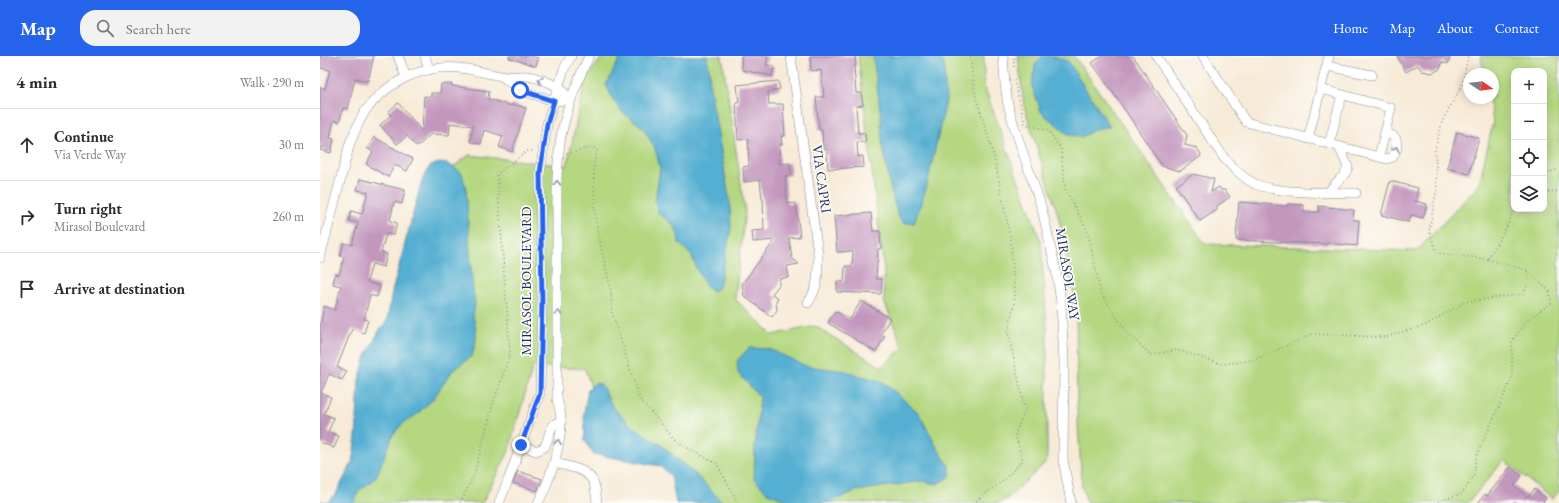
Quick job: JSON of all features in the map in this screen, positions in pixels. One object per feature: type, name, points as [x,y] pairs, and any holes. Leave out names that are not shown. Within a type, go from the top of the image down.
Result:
[{"type":"street","points":[[398,56],[406,77]]},
{"type":"street","points":[[424,56],[429,70]]},
{"type":"street","name":"MIRASOL BOULEVARD","points":[[499,503],[540,393],[542,301],[540,173],[547,124],[558,87],[571,56]]},
{"type":"street","points":[[538,503],[554,462],[558,446],[561,420],[558,399],[557,177],[559,152],[562,128],[570,100],[589,56]]},
{"type":"street","name":"VIA CAPRI","points":[[791,56],[818,254],[818,282],[808,303]]},
{"type":"street","name":"MIRASOL WAY","points":[[1003,56],[1008,105],[1042,209],[1052,246],[1057,275],[1064,332],[1063,459],[1071,503]]},
{"type":"street","points":[[1156,56],[1224,158],[1236,171],[1255,184],[1278,190],[1356,193]]},
{"type":"street","points":[[1202,56],[1246,122],[1388,159],[1393,157],[1397,148],[1396,139],[1392,135],[1385,133]]},
{"type":"street","points":[[1308,139],[1329,56]]},
{"type":"street","points":[[1327,66],[1372,75]]},
{"type":"street","points":[[320,258],[350,143],[356,127],[365,111],[377,97],[390,86],[406,77],[429,70],[440,68],[458,68],[503,77],[527,76],[558,87],[570,100]]},
{"type":"street","points":[[503,77],[520,90],[554,101],[570,100]]},
{"type":"street","points":[[1321,89],[1391,108],[1379,157]]},
{"type":"street","points":[[1329,144],[1342,95]]},
{"type":"street","points":[[1329,192],[1333,184],[1347,172],[1348,167],[1339,147]]},
{"type":"street","points":[[521,445],[536,451],[545,447],[552,426],[561,420]]},
{"type":"street","points":[[554,462],[574,468],[591,477],[594,484],[597,503]]},
{"type":"path","points":[[970,56],[976,94],[994,156],[1011,241],[1015,297],[1008,332],[1025,410],[1015,434],[1023,460],[1003,481],[973,503]]},
{"type":"path","points":[[1014,56],[1014,69]]},
{"type":"path","points":[[1434,503],[1463,493],[1474,474],[1476,457],[1512,378],[1512,341],[1526,321],[1551,303],[1550,292],[1526,270],[1487,259],[1437,253],[1429,231],[1437,188],[1435,150],[1442,122],[1462,85],[1468,56]]},
{"type":"path","points":[[1013,76],[1025,124],[1048,131],[1061,149],[1065,189],[1087,230],[1101,293],[1127,333],[1151,356],[1177,350],[1222,364],[1254,360],[1312,334],[1386,337],[1426,325],[1465,302],[1523,294],[1529,284],[1526,270]]},
{"type":"path","points":[[559,152],[572,153],[584,148],[593,147],[597,151],[594,162],[594,206],[598,234],[611,291],[612,312],[639,398],[677,442],[717,464],[738,503]]},
{"type":"path","points":[[460,503],[474,475],[493,404],[510,354],[496,174],[527,151],[542,152]]},
{"type":"path","points":[[1547,173],[1559,169]]},
{"type":"path","points":[[1547,192],[1559,191]]},
{"type":"path","points":[[1487,259],[1507,226],[1513,212]]},
{"type":"green space","points":[[603,56],[722,56],[745,211],[735,299],[772,335],[815,326],[881,367],[903,348],[884,301],[884,270],[858,56],[984,56],[984,86],[1041,242],[1047,329],[1047,461],[1009,497],[999,503],[709,503],[597,404],[585,369],[533,366],[508,453],[482,503],[338,503],[361,471],[443,175],[469,155],[567,166],[585,81]]},
{"type":"green space","points":[[1018,56],[1074,56],[1205,244],[1417,251],[1479,185],[1493,122],[1490,104],[1499,104],[1499,68],[1483,68],[1481,56],[1559,56],[1559,492],[1552,499],[1504,460],[1468,503],[1087,503],[1082,486],[1077,408],[1076,302],[1058,215],[1024,106]]},
{"type":"water","points":[[621,56],[707,56],[710,76],[709,82],[730,203],[731,229],[719,287],[713,291],[706,286],[697,270],[692,256],[679,243],[676,229],[658,213],[655,202],[660,168],[655,148],[643,128],[621,111],[606,85]]},
{"type":"water","points":[[873,56],[939,56],[944,65],[946,101],[926,189],[914,223],[903,223],[898,217],[890,186],[882,142],[881,116]]},
{"type":"water","points":[[1043,56],[1068,61],[1110,127],[1098,128],[1081,137],[1068,134],[1041,112],[1032,86],[1035,65]]},
{"type":"water","points":[[439,163],[448,164],[462,173],[466,189],[472,282],[475,305],[473,315],[476,329],[476,340],[472,356],[453,370],[433,399],[416,415],[402,424],[393,435],[376,477],[359,491],[353,503],[320,503],[320,501],[328,502],[337,492],[352,463],[356,437],[359,380],[366,356],[380,329],[387,321],[392,292],[422,180],[430,166]]},
{"type":"water","points":[[749,348],[769,349],[806,366],[845,371],[883,382],[918,412],[939,451],[950,467],[950,476],[937,484],[922,481],[856,491],[830,502],[799,503],[785,500],[768,493],[754,479],[755,446],[760,397],[738,373],[737,361]]},
{"type":"water","points":[[595,383],[601,384],[612,406],[632,426],[661,445],[696,475],[723,503],[676,503],[671,476],[660,466],[593,454],[585,441],[584,413],[588,389]]},
{"type":"building","points":[[320,56],[374,56],[368,81],[355,78],[348,109],[343,108],[339,122],[334,120],[330,138],[334,139],[331,153],[320,150],[320,87],[325,89],[330,70],[320,68]]},
{"type":"building","points":[[509,56],[529,56],[538,58],[536,66],[509,58]]},
{"type":"building","points":[[741,56],[768,56],[766,65],[774,66],[772,76],[742,70]]},
{"type":"building","points":[[810,56],[855,56],[856,66],[854,66],[856,93],[861,93],[863,105],[856,106],[858,133],[865,133],[866,142],[857,142],[858,157],[863,156],[864,167],[828,169],[827,149],[823,149],[822,130],[819,130],[816,97],[824,97],[821,70],[811,71]]},
{"type":"building","points":[[1102,56],[1133,56],[1187,135],[1185,145],[1197,148],[1201,154],[1200,157],[1180,171],[1162,166],[1092,63]]},
{"type":"building","points":[[1397,56],[1450,56],[1448,64],[1442,62],[1440,69],[1432,73],[1422,71],[1418,65],[1406,72]]},
{"type":"building","points":[[778,81],[780,89],[768,92],[769,104],[783,104],[785,136],[781,136],[782,145],[779,145],[780,164],[790,163],[791,175],[785,176],[787,204],[796,203],[800,237],[789,238],[792,258],[799,264],[787,266],[789,277],[779,279],[779,285],[772,294],[778,298],[776,301],[777,310],[772,317],[744,296],[742,284],[775,240],[753,242],[752,231],[764,230],[763,199],[760,180],[744,182],[743,167],[749,166],[748,139],[738,140],[736,103],[739,103],[737,85]]},
{"type":"building","points":[[441,84],[452,84],[452,86],[489,91],[488,99],[512,106],[512,104],[526,108],[512,152],[499,147],[503,136],[484,130],[481,144],[470,142],[473,126],[450,123],[449,135],[431,134],[417,147],[407,136],[397,144],[380,125],[391,115],[388,112],[398,103],[422,131],[424,96],[431,97],[431,93],[440,93]]},
{"type":"building","points":[[1457,132],[1479,138],[1469,174],[1447,168]]},
{"type":"building","points":[[374,137],[413,159],[407,171],[395,165],[388,177],[366,164],[373,152],[367,148]]},
{"type":"building","points":[[1193,174],[1214,179],[1211,192],[1219,187],[1221,190],[1225,190],[1230,197],[1217,206],[1217,210],[1200,221],[1176,186]]},
{"type":"building","points":[[360,179],[405,190],[402,204],[394,202],[390,221],[397,223],[394,235],[386,234],[381,252],[387,254],[384,267],[372,264],[367,282],[380,286],[377,297],[370,295],[364,319],[368,320],[364,333],[352,329],[337,367],[347,371],[342,380],[329,374],[321,393],[331,397],[324,414],[334,418],[328,432],[339,436],[334,448],[320,442],[320,326],[324,306],[335,310],[341,286],[333,284],[335,274],[339,275],[344,257],[340,256],[344,243],[352,245],[358,223],[349,221],[351,211],[362,214],[368,192],[357,190]]},
{"type":"building","points":[[1390,181],[1418,188],[1415,201],[1427,204],[1423,218],[1411,215],[1409,222],[1381,215]]},
{"type":"building","points":[[1239,202],[1288,206],[1288,204],[1304,205],[1304,212],[1319,212],[1319,206],[1354,210],[1353,220],[1359,220],[1357,246],[1327,243],[1236,240]]},
{"type":"building","points":[[871,213],[873,231],[880,231],[881,248],[878,249],[876,279],[882,279],[881,294],[837,292],[837,281],[844,282],[845,266],[852,266],[853,251],[837,252],[834,216]]},
{"type":"building","points":[[861,301],[890,318],[881,334],[885,336],[876,352],[828,323],[835,311],[850,319]]},
{"type":"building","points":[[1510,467],[1522,476],[1514,486],[1528,497],[1534,489],[1546,498],[1542,503],[1478,503],[1485,494],[1487,496]]},
{"type":"building","points":[[518,471],[542,479],[537,491],[513,483]]},
{"type":"route","points":[[520,90],[554,101],[547,124],[540,173],[542,250],[540,393],[521,445]]}]
